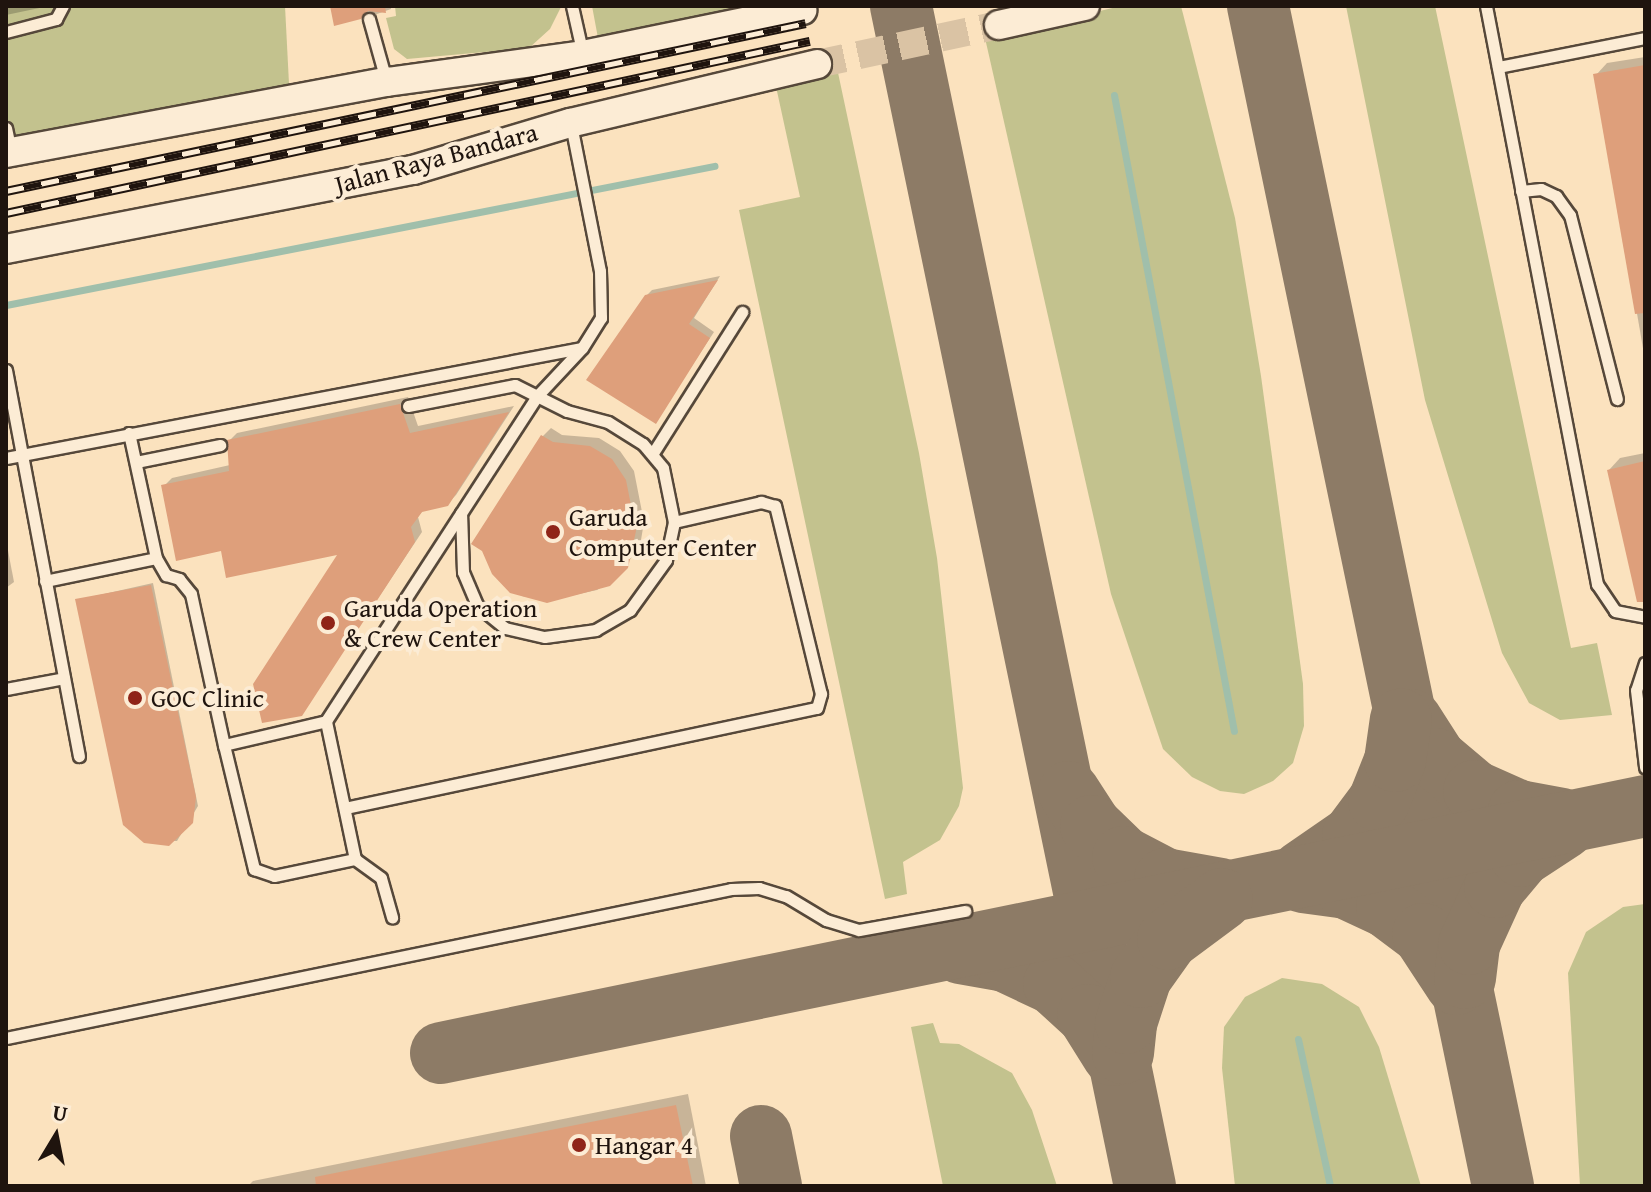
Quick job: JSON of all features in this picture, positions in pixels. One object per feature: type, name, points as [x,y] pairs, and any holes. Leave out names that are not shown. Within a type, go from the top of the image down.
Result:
[{"type":"street","points":[[999,25],[1085,6]]},
{"type":"street","points":[[8,144],[387,82],[583,55],[802,10]]},
{"type":"street","name":"Jalan Raya Bandara","points":[[6,249],[413,170],[570,123],[817,64]]},
{"type":"lane","points":[[6,32],[56,19],[63,6]]},
{"type":"lane","points":[[572,6],[583,55]]},
{"type":"lane","points":[[1486,6],[1597,584],[1615,611],[1645,617]]},
{"type":"lane","points":[[369,19],[387,82]]},
{"type":"lane","points":[[1498,67],[1645,38]]},
{"type":"lane","points":[[224,745],[326,721],[538,395],[582,348],[603,307],[593,232],[570,123]]},
{"type":"lane","points":[[1521,191],[1541,189],[1556,196],[1570,215],[1617,399]]},
{"type":"lane","points":[[653,453],[742,312]]},
{"type":"lane","points":[[6,458],[582,348]]},
{"type":"lane","points":[[6,370],[10,406],[79,756]]},
{"type":"lane","points":[[408,406],[515,385],[567,411],[608,422],[653,453],[670,485],[674,522],[666,560],[630,610],[596,630],[544,637],[505,628],[477,605],[463,572],[461,512]]},
{"type":"lane","points":[[129,433],[156,558],[166,575],[179,579],[191,594],[254,869],[274,876],[355,859]]},
{"type":"lane","points":[[136,462],[220,445]]},
{"type":"lane","points":[[345,808],[817,708],[821,694],[775,506],[761,502],[674,522]]},
{"type":"lane","points":[[45,581],[156,558]]},
{"type":"lane","points":[[1645,663],[1636,690],[1645,767]]},
{"type":"lane","points":[[6,689],[64,678]]},
{"type":"lane","points":[[326,721],[355,859],[381,878],[392,917]]},
{"type":"lane","points":[[6,1038],[731,889],[772,891],[826,920],[859,930],[965,911]]},
{"type":"shaded area","points":[[6,6],[285,6],[289,84],[6,142]]},
{"type":"shaded area","points":[[395,6],[561,7],[550,29],[529,48],[407,59],[394,49],[386,18],[396,16]]},
{"type":"shaded area","points":[[592,6],[790,6],[598,38]]},
{"type":"shaded area","points":[[1121,6],[1181,6],[1235,218],[1261,376],[1303,684],[1304,726],[1293,763],[1273,781],[1244,794],[1220,791],[1192,777],[1163,749],[1111,594],[985,38]]},
{"type":"shaded area","points":[[1346,6],[1435,6],[1571,648],[1597,643],[1612,715],[1560,720],[1529,703],[1502,653],[1425,400]]},
{"type":"shaded area","points":[[837,68],[919,453],[937,558],[963,788],[959,806],[940,840],[903,862],[907,894],[885,899],[739,210],[800,197],[775,82]]},
{"type":"shaded area","points":[[1645,904],[1645,1186],[1580,1186],[1568,973],[1586,932],[1623,907]]},
{"type":"shaded area","points":[[1282,978],[1322,984],[1359,1007],[1379,1047],[1421,1186],[1235,1186],[1222,1068],[1224,1027],[1245,997]]},
{"type":"shaded area","points":[[933,1023],[940,1043],[959,1044],[1012,1073],[1032,1110],[1057,1186],[943,1186],[911,1027]]},
{"type":"building","points":[[330,6],[385,6],[386,13],[368,11],[361,19],[334,26]]},
{"type":"building","points":[[1645,65],[1645,313],[1635,314],[1593,74]]},
{"type":"building","points":[[718,280],[689,324],[710,338],[656,424],[586,380],[645,295]]},
{"type":"building","name":"Garuda Operation & Crew Center","points":[[400,404],[410,433],[509,412],[448,506],[422,512],[411,527],[415,542],[302,716],[262,723],[253,684],[337,555],[226,578],[221,551],[176,561],[161,485],[229,471],[227,440]]},
{"type":"building","name":"Garuda Computer Center","points":[[541,435],[553,442],[590,446],[612,459],[626,480],[636,531],[628,568],[610,586],[547,603],[510,593],[492,574],[482,551],[471,544]]},
{"type":"building","points":[[1645,461],[1645,602],[1637,602],[1607,470]]},
{"type":"building","name":"GOC Clinic","points":[[151,585],[196,797],[193,823],[169,846],[144,843],[123,825],[75,599]]},
{"type":"building","name":"Hangar 4","points":[[676,1105],[693,1186],[316,1186],[315,1177]]},
{"type":"waterway","points":[[1114,95],[1234,731]]},
{"type":"waterway","points":[[6,305],[714,166]]},
{"type":"waterway","points":[[1298,1039],[1330,1186]]},
{"type":"taxiway","points":[[901,6],[1145,1186]]},
{"type":"taxiway","points":[[1258,6],[1503,1186]]},
{"type":"taxiway","points":[[1301,872],[1353,836],[1379,801],[1395,761],[1401,719]]},
{"type":"taxiway","points":[[1411,720],[1436,759],[1474,791],[1519,811],[1562,819]]},
{"type":"taxiway","points":[[1069,792],[1091,826],[1123,857],[1165,879],[1221,889]]},
{"type":"taxiway","points":[[441,1053],[1645,806]]},
{"type":"taxiway","points":[[1465,978],[1469,944],[1495,887],[1521,856],[1564,828]]},
{"type":"taxiway","points":[[1303,882],[1346,888],[1387,907],[1423,934],[1456,984]]},
{"type":"taxiway","points":[[1123,1053],[1126,1023],[1141,977],[1168,939],[1222,899]]},
{"type":"taxiway","points":[[960,953],[1005,961],[1054,984],[1088,1015],[1113,1055]]},
{"type":"taxiway","points":[[761,1136],[771,1186]]},
{"type":"tunnel","points":[[817,64],[999,25]]},
{"type":"railway","points":[[6,191],[806,23]]},
{"type":"railway","points":[[6,213],[810,41]]},
{"type":"place","name":"Garuda Computer Center","points":[[553,532]]},
{"type":"place","name":"Garuda Operation & Crew Center","points":[[328,623]]},
{"type":"place","name":"GOC Clinic","points":[[135,698]]},
{"type":"place","name":"Hangar 4","points":[[579,1145]]}]
